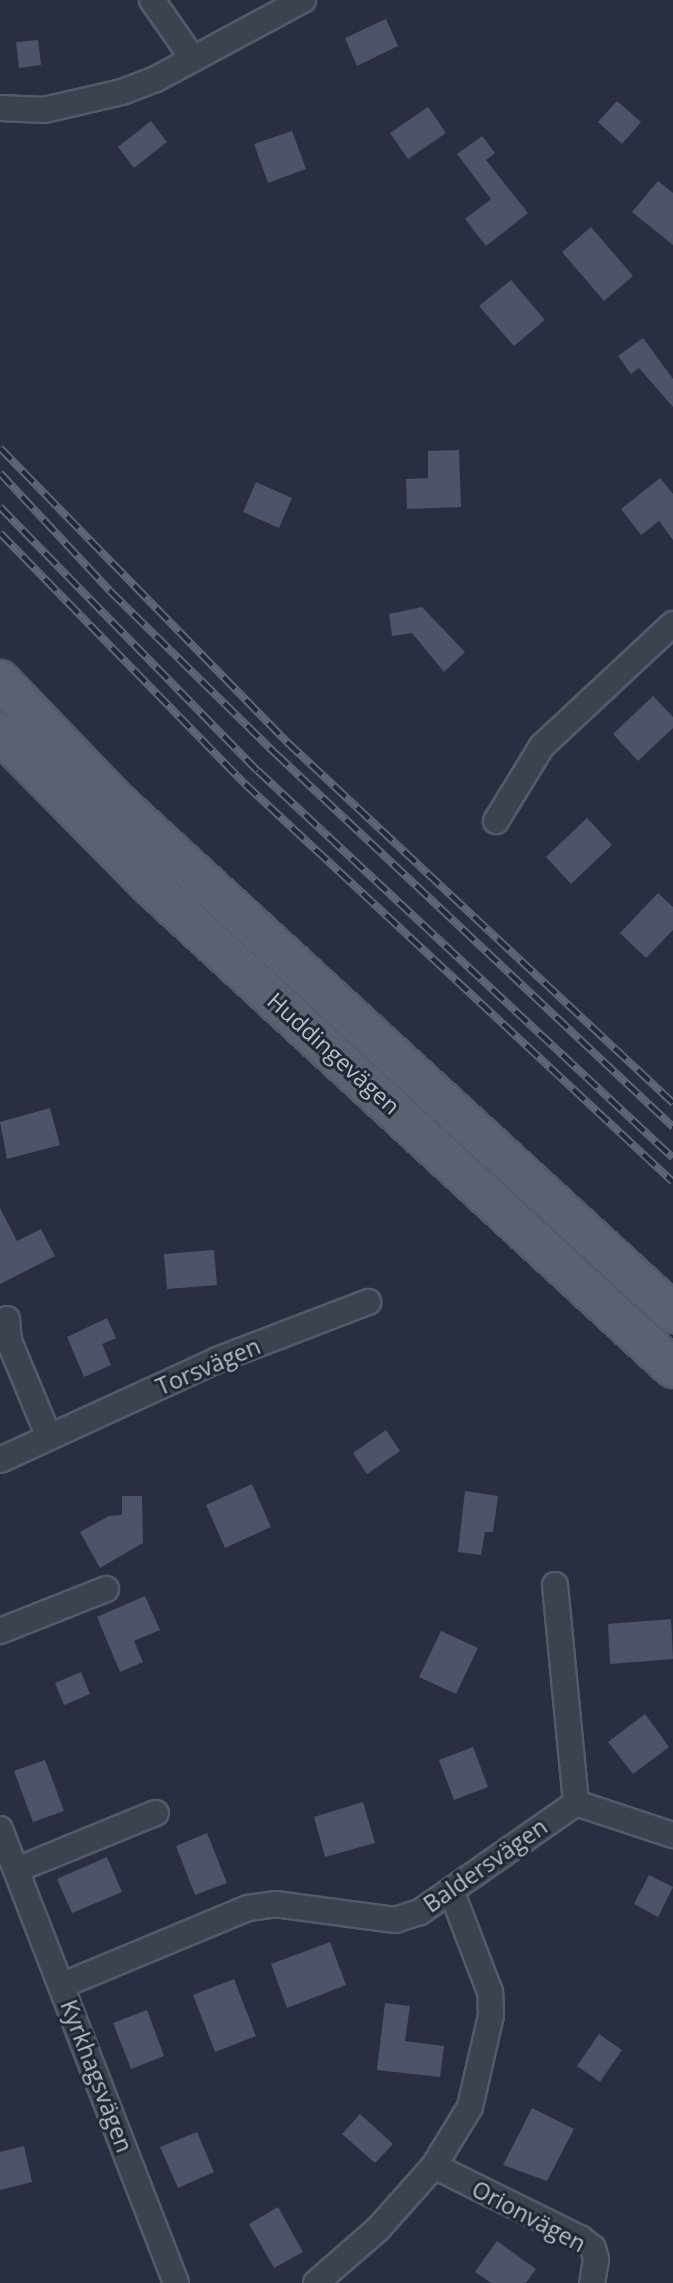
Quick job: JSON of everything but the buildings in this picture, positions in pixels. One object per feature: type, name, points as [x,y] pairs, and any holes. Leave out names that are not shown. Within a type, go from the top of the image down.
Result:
[{"type":"main road","name":"Huddingevägen","points":[[0,680],[126,811],[673,1314]]},
{"type":"main road","name":"Huddingevägen","points":[[0,733],[152,887],[673,1368]]},
{"type":"street","points":[[152,0],[193,59]]},
{"type":"street","points":[[0,108],[23,111],[79,105],[156,79],[303,0]]},
{"type":"street","points":[[496,821],[542,746],[673,624]]},
{"type":"street","name":"Torsvägen","points":[[0,1461],[217,1360],[368,1302]]},
{"type":"street","points":[[7,1319],[9,1341],[49,1437]]},
{"type":"street","points":[[555,1585],[576,1803],[673,1835]]},
{"type":"street","points":[[0,1631],[106,1589]]},
{"type":"street","name":"Baldersvägen","points":[[63,1985],[248,1908],[275,1904],[395,1920],[452,1893],[488,1860],[576,1803]]},
{"type":"street","points":[[16,1870],[156,1814]]},
{"type":"street","name":"Kyrkhagsvägen","points":[[0,1829],[63,1985],[176,2283]]},
{"type":"street","points":[[316,2283],[378,2229],[434,2166],[470,2107],[491,2015],[490,1992],[452,1893]]},
{"type":"street","name":"Orionvägen","points":[[434,2166],[580,2238],[593,2248],[596,2259],[592,2283]]},
{"type":"railway","points":[[0,448],[287,742],[673,1103]]},
{"type":"railway","points":[[0,473],[110,591],[276,754],[673,1127]]},
{"type":"railway","points":[[0,507],[258,771],[673,1158]]},
{"type":"railway","points":[[0,533],[245,784],[673,1182]]}]
